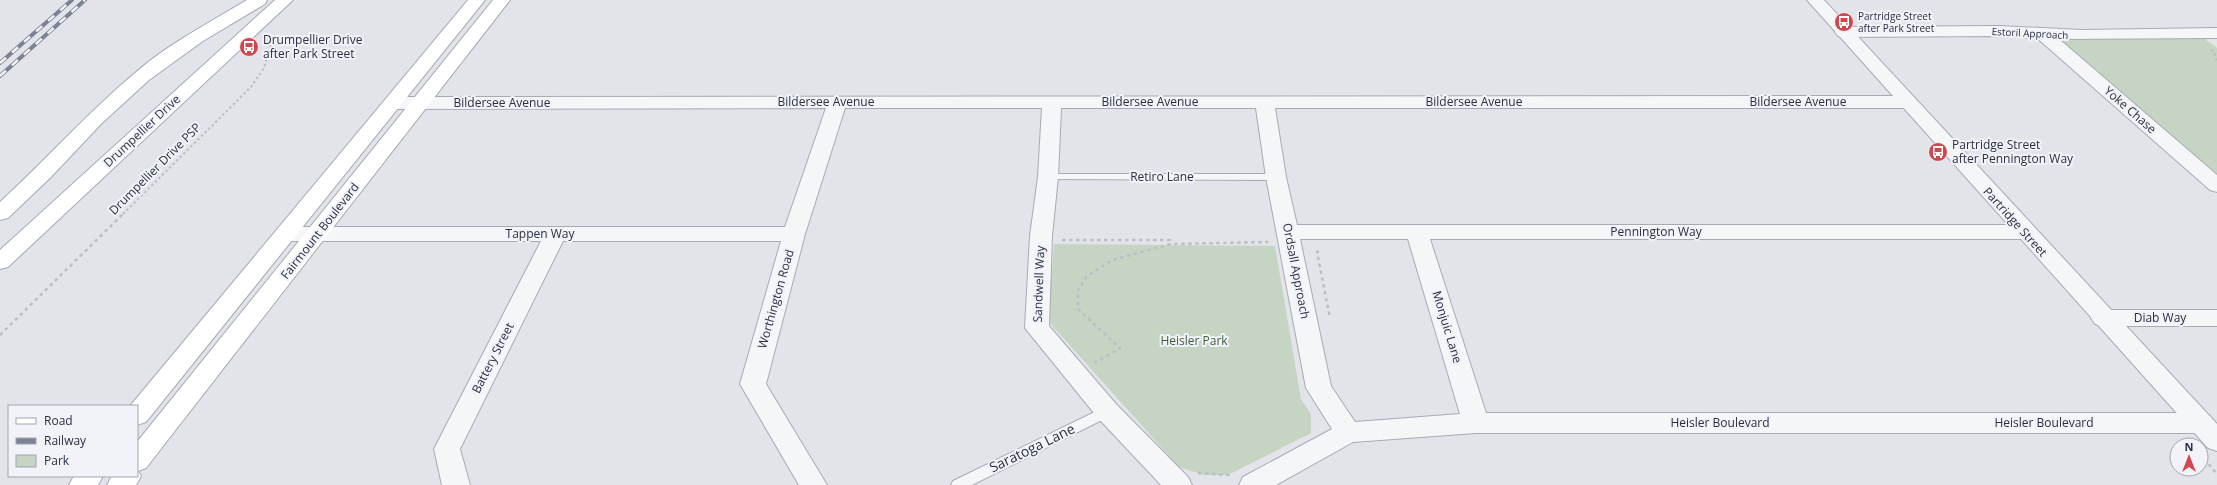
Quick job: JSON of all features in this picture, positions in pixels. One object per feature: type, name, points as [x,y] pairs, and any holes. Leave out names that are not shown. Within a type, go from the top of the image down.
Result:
[{"type":"main road","points":[[0,213],[44,173],[102,112],[142,76],[192,41],[259,0]]},
{"type":"main road","name":"Drumpellier Drive","points":[[0,262],[285,0]]},
{"type":"main road","name":"Fairmount Boulevard","points":[[138,414],[477,0]]},
{"type":"main road","name":"Fairmount Boulevard","points":[[138,460],[422,103],[502,0]]},
{"type":"street","name":"Partridge Street","points":[[1815,0],[2024,232],[2209,432]]},
{"type":"street","name":"Estoril Approach","points":[[1844,32],[2000,31],[2043,34],[2213,37]]},
{"type":"street","name":"Yoke Chase","points":[[2043,34],[2217,186]]},
{"type":"street","name":"Worthington Road","points":[[813,485],[753,384],[794,234],[838,102]]},
{"type":"street","name":"Sandwell Way","points":[[1052,102],[1048,177],[1041,236],[1037,328],[1107,411],[1185,478]]},
{"type":"street","name":"Ordsall Approach","points":[[1264,102],[1276,177],[1280,237],[1319,388],[1348,432]]},
{"type":"street","name":"Bildersee Avenue","points":[[394,103],[1906,102]]},
{"type":"street","name":"Pennington Way","points":[[1280,237],[1328,232],[2024,232]]},
{"type":"street","name":"Monjuic Lane","points":[[1418,232],[1476,423]]},
{"type":"street","name":"Tappen Way","points":[[286,234],[794,234]]},
{"type":"street","name":"Battery Street","points":[[456,485],[447,449],[556,234]]},
{"type":"street","name":"Diab Way","points":[[2103,318],[2217,318]]},
{"type":"street","name":"Heisler Boulevard","points":[[1254,481],[1348,432],[1476,423],[2209,432]]},
{"type":"lane","name":"Retiro Lane","points":[[1048,177],[1276,177]]},
{"type":"lane","name":"Saratoga Lane","points":[[958,485],[1107,411]]},
{"type":"path","name":"Drumpellier Drive PSP","points":[[0,335],[251,88],[264,68],[274,33]]},
{"type":"path","points":[[1062,232],[1062,240]]},
{"type":"path","points":[[1328,232],[1331,240],[1318,252],[1330,322]]},
{"type":"path","points":[[1076,373],[1120,348],[1078,309],[1078,290],[1086,276],[1112,260],[1171,244],[1280,237]]},
{"type":"path","points":[[1057,240],[1170,240],[1171,244]]},
{"type":"path","points":[[2209,465],[2217,474]]},
{"type":"path","points":[[1185,478],[1204,475],[1228,475],[1254,481]]},
{"type":"green space","points":[[2049,37],[2202,37],[2217,48],[2217,182]]},
{"type":"green space","name":"Heisler Park","points":[[1054,244],[1275,246],[1301,399],[1311,414],[1311,433],[1228,475],[1204,475],[1179,467],[1048,321]]},
{"type":"railway","points":[[0,63],[72,0]]},
{"type":"railway","points":[[0,76],[85,0]]},
{"type":"place","name":"Partridge Street after Park Street","points":[[1844,22]]},
{"type":"place","name":"Drumpellier Drive after Park Street","points":[[249,47]]},
{"type":"place","name":"Partridge Street after Pennington Way","points":[[1938,152]]}]
